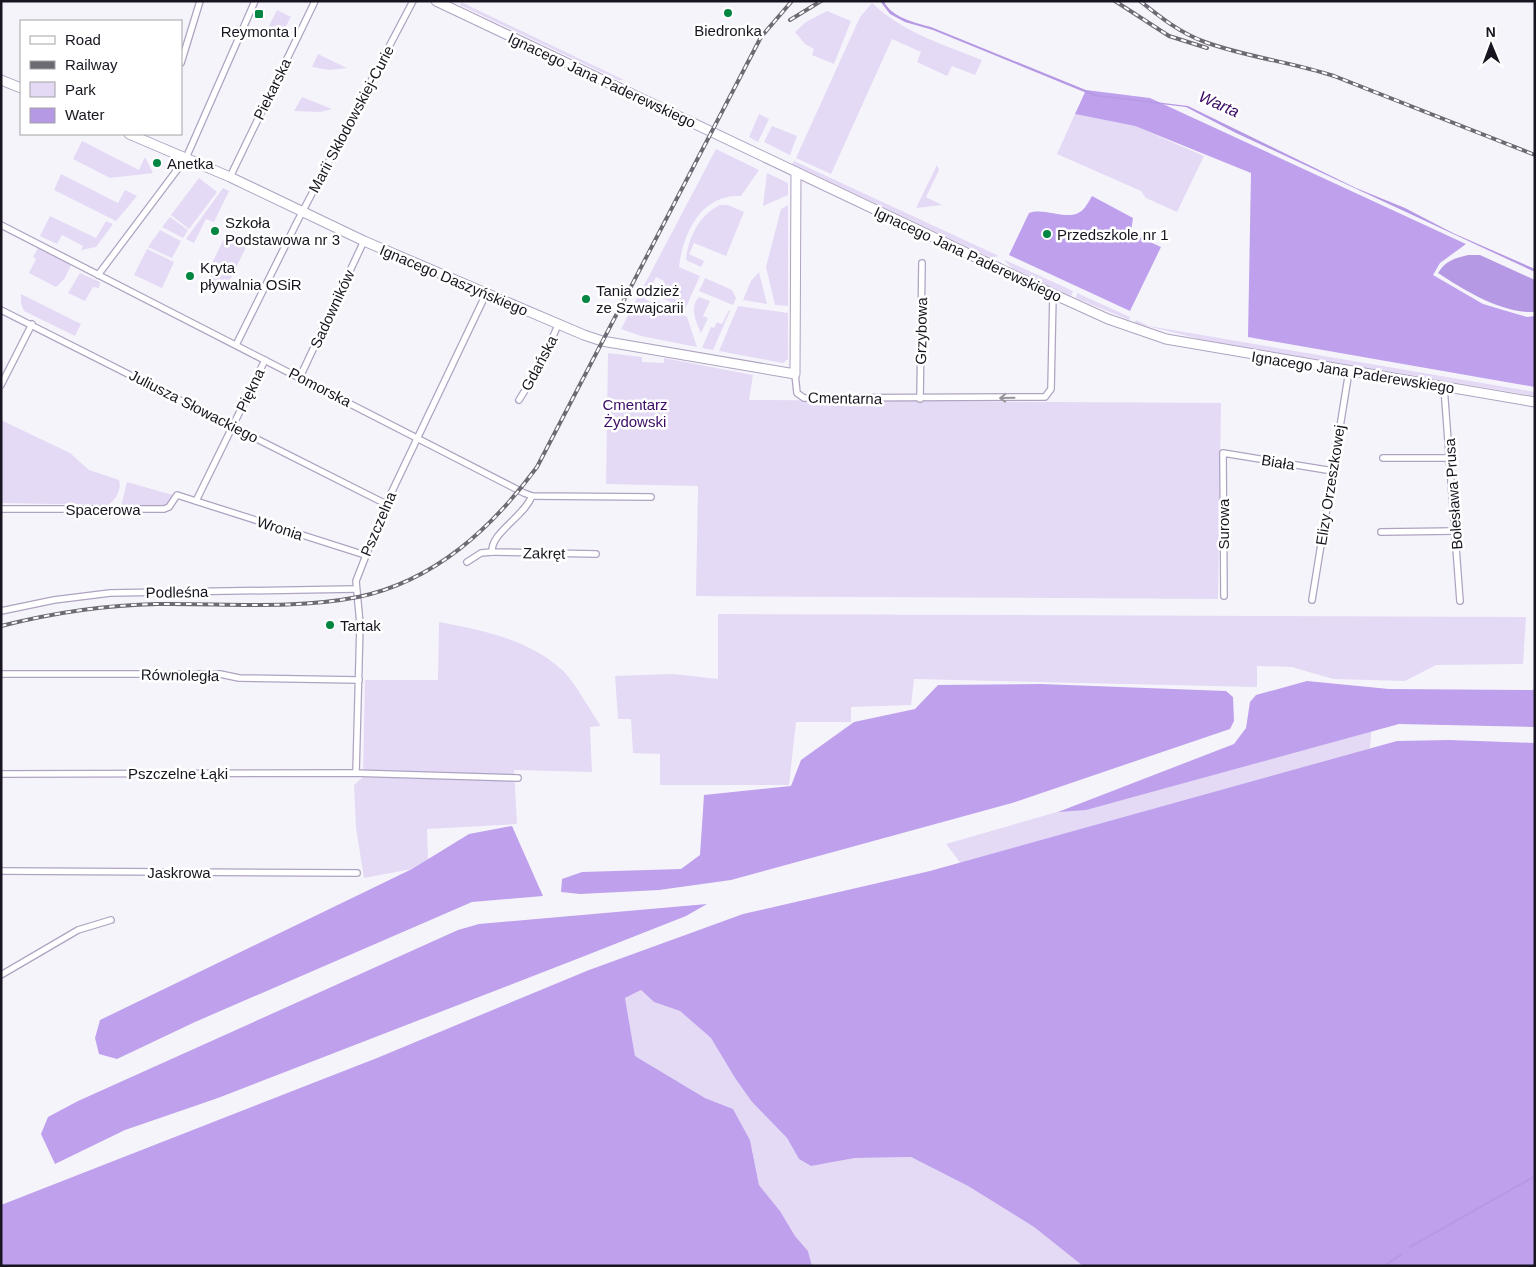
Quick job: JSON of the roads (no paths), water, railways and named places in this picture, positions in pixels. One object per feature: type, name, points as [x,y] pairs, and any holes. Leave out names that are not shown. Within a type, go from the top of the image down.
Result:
[{"type":"main road","name":"Ignacego Jana Paderewskiego","points":[[436,1],[1053,294],[1115,321],[1166,339],[1535,402]]},
{"type":"main road","points":[[1,80],[20,88]]},
{"type":"main road","name":"Ignacego Daszyńskiego","points":[[131,135],[230,177],[364,241],[558,325],[602,341],[795,374]]},
{"type":"main road","name":"Cmentarna","points":[[795,374],[796,172]]},
{"type":"street","points":[[182,60],[200,1]]},
{"type":"street","points":[[98,274],[186,158],[255,1]]},
{"type":"street","name":"Piekarska","points":[[230,177],[315,1]]},
{"type":"street","name":"Marii Skłodowskiej-Curie","points":[[236,345],[302,213],[413,1]]},
{"type":"street","name":"Pomorska","points":[[1,225],[532,496],[651,497]]},
{"type":"street","name":"Sadowników","points":[[300,377],[364,241]]},
{"type":"street","name":"Grzybowa","points":[[920,399],[922,263]]},
{"type":"street","name":"Pszczelna","points":[[356,773],[360,615],[355,589],[365,555],[386,504],[486,294]]},
{"type":"street","name":"Cmentarna","points":[[795,374],[797,393],[804,398],[1041,398],[1048,394],[1051,389],[1053,294]]},
{"type":"street","name":"Juliusza Słowackiego","points":[[1,310],[386,504]]},
{"type":"street","points":[[1,385],[32,324]]},
{"type":"street","name":"Gdańska","points":[[519,400],[540,366],[558,325]]},
{"type":"street","name":"Piękna","points":[[196,501],[266,360]]},
{"type":"street","name":"Elizy Orzeszkowej","points":[[1312,600],[1349,371]]},
{"type":"street","name":"Bolesława Prusa","points":[[1444,387],[1460,600]]},
{"type":"street","name":"Biała","points":[[1223,453],[1332,471]]},
{"type":"street","name":"Surowa","points":[[1223,453],[1224,596]]},
{"type":"street","points":[[1383,458],[1450,458]]},
{"type":"street","name":"Spacerowa","points":[[1,509],[164,509],[169,507],[176,495],[196,501]]},
{"type":"street","name":"Zakręt","points":[[492,552],[493,542],[522,512],[532,496]]},
{"type":"street","name":"Wronia","points":[[196,501],[365,555]]},
{"type":"street","points":[[1380,532],[1456,531]]},
{"type":"street","name":"Zakręt","points":[[468,562],[481,553],[492,552],[596,554]]},
{"type":"street","name":"Podleśna","points":[[1,611],[54,600],[110,593],[355,589]]},
{"type":"street","name":"Równoległa","points":[[1,674],[220,674],[239,678],[359,680]]},
{"type":"street","name":"Pszczelne Łąki","points":[[1,774],[356,773],[518,778]]},
{"type":"street","name":"Jaskrowa","points":[[1,871],[356,873]]},
{"type":"street","points":[[1,975],[78,930],[111,920]]},
{"type":"water","points":[[880,1],[884,1],[887,7],[904,18],[931,27],[1098,95],[1188,106],[1356,188],[1405,208],[1453,233],[1535,269],[1535,272],[1236,133],[1186,107],[1094,96],[933,30],[905,22],[890,14]]},
{"type":"water","points":[[1468,255],[1480,255],[1535,280],[1535,312],[1522,312],[1484,300],[1438,273],[1451,261]]},
{"type":"waterway","points":[[1410,1247],[1535,1176]]},
{"type":"waterway","points":[[1384,1266],[1402,1254]]},
{"type":"railway","points":[[1,626],[40,617],[118,606],[158,604],[283,605],[358,597],[412,579],[460,549],[501,511],[537,467],[761,37],[792,1]]},
{"type":"railway","points":[[790,20],[821,1]]},
{"type":"railway","points":[[1115,1],[1169,36],[1207,48]]},
{"type":"railway","points":[[1140,1],[1163,19],[1205,42],[1236,52],[1334,76],[1535,155]]},
{"type":"place","name":"Biedronka","points":[[728,13]]},
{"type":"place","name":"Reymonta I","points":[[259,14]]},
{"type":"place","name":"Anetka","points":[[157,163]]},
{"type":"place","name":"Szkoła Podstawowa nr 3","points":[[215,231]]},
{"type":"place","name":"Przedszkole nr 1","points":[[1047,234]]},
{"type":"place","name":"Kryta pływalnia OSiR","points":[[190,276]]},
{"type":"place","name":"Tania odzież ze Szwajcarii","points":[[586,299]]},
{"type":"place","name":"Tartak","points":[[330,625]]},
{"type":"water label","name":"Warta","points":[[1219,104]]},
{"type":"park label","name":"Cmentarz Żydowski","points":[[635,412]]}]
